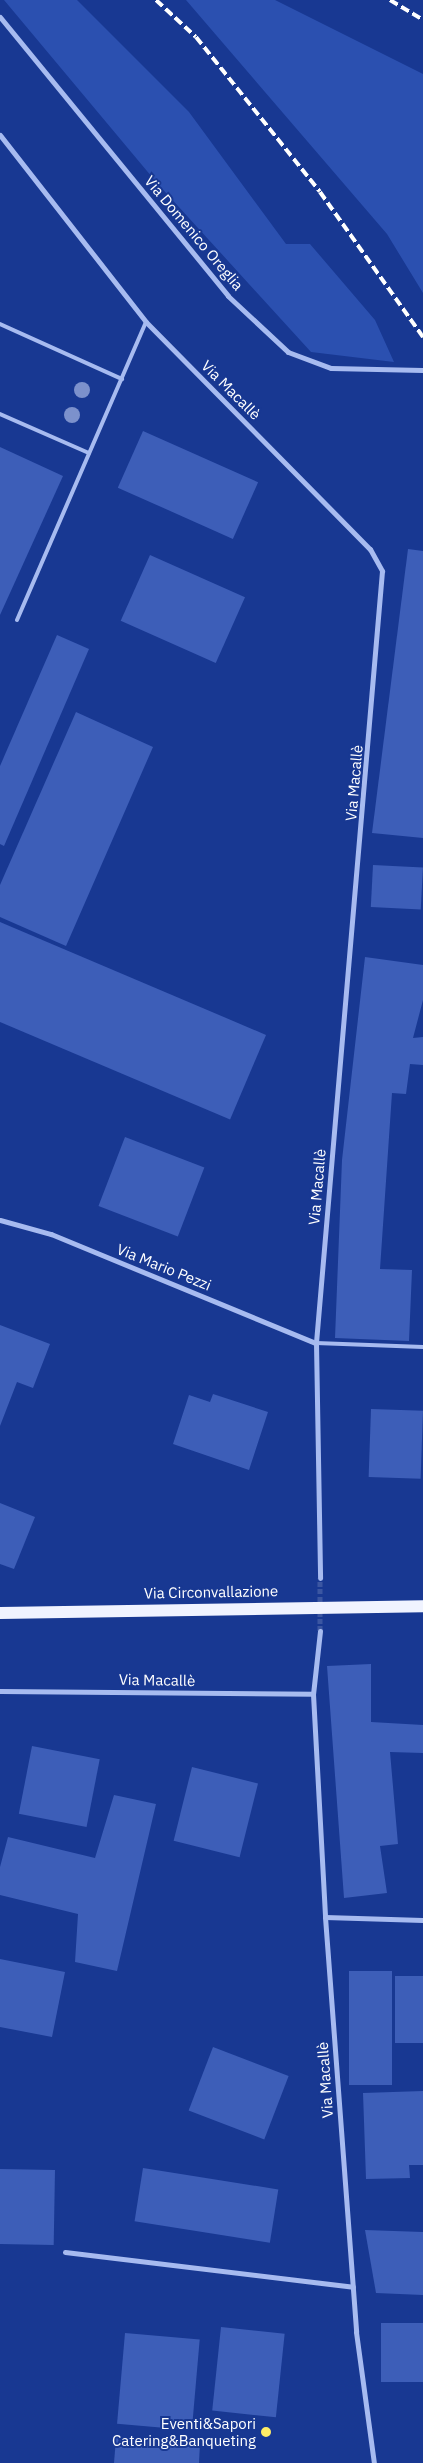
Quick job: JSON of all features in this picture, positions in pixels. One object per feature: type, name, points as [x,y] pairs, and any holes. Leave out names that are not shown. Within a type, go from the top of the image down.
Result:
[{"type":"main road","name":"Via Circonvallazione","points":[[0,1613],[423,1606]]},
{"type":"street","name":"Via Domenico Oreglia","points":[[0,17],[228,296],[279,344],[331,368],[393,372],[423,370]]},
{"type":"street","name":"Via Macallè","points":[[0,134],[146,322],[370,549],[382,571],[316,1343],[320,1578]]},
{"type":"street","name":"Via Mario Pezzi","points":[[0,1220],[51,1234],[316,1343]]},
{"type":"street","name":"Via Macallè","points":[[320,1631],[313,1694],[325,1917],[353,2287],[374,2463]]},
{"type":"street","name":"Via Macallè","points":[[0,1691],[313,1694]]},
{"type":"street","points":[[325,1917],[423,1920]]},
{"type":"street","points":[[65,2252],[353,2287]]},
{"type":"lane","points":[[17,620],[146,322]]},
{"type":"lane","points":[[0,324],[122,379]]},
{"type":"lane","points":[[0,414],[89,453]]},
{"type":"lane","points":[[316,1343],[423,1346]]},
{"type":"shaded area","points":[[4,0],[77,0],[189,112],[286,244],[310,244],[375,320],[394,362],[311,352],[157,183]]},
{"type":"shaded area","points":[[186,0],[275,0],[423,74],[423,293],[387,234]]},
{"type":"building","points":[[143,431],[258,482],[233,539],[118,488]]},
{"type":"building","points":[[0,447],[63,476],[0,615]]},
{"type":"building","points":[[408,549],[423,551],[423,838],[372,833]]},
{"type":"building","points":[[150,555],[245,597],[216,663],[121,621]]},
{"type":"building","points":[[57,635],[89,649],[4,846],[0,844],[0,766]]},
{"type":"building","points":[[76,712],[153,747],[66,946],[0,917],[0,885]]},
{"type":"building","points":[[373,865],[423,868],[421,910],[371,907]]},
{"type":"building","points":[[0,922],[266,1035],[230,1120],[0,1022]]},
{"type":"building","points":[[365,957],[423,965],[423,1000],[413,1038],[423,1037],[423,1065],[410,1064],[406,1094],[392,1093],[380,1269],[412,1270],[409,1341],[335,1338],[342,1160]]},
{"type":"building","points":[[125,1137],[204,1167],[178,1237],[98,1206]]},
{"type":"building","points":[[0,1325],[50,1344],[33,1388],[17,1382],[0,1426]]},
{"type":"building","points":[[213,1394],[268,1412],[249,1470],[173,1444],[189,1395],[210,1402]]},
{"type":"building","points":[[371,1409],[423,1411],[421,1479],[369,1477]]},
{"type":"building","points":[[0,1503],[35,1517],[14,1569],[0,1564]]},
{"type":"building","points":[[371,1664],[371,1722],[423,1725],[423,1753],[390,1752],[398,1844],[380,1846],[387,1893],[344,1898],[327,1666]]},
{"type":"building","points":[[32,1746],[100,1759],[87,1827],[19,1814]]},
{"type":"building","points":[[192,1767],[258,1783],[240,1857],[174,1841]]},
{"type":"building","points":[[114,1795],[156,1804],[117,1971],[75,1962],[78,1914],[0,1895],[0,1867],[8,1837],[95,1858]]},
{"type":"building","points":[[0,1959],[65,1972],[52,2037],[0,2027]]},
{"type":"building","points":[[349,1971],[392,1971],[392,2085],[349,2085]]},
{"type":"building","points":[[395,1976],[423,1976],[423,2043],[395,2043]]},
{"type":"building","points":[[213,2047],[289,2076],[264,2140],[189,2110]]},
{"type":"building","points":[[423,2091],[423,2165],[409,2165],[410,2178],[366,2179],[363,2093]]},
{"type":"building","points":[[143,2168],[278,2189],[270,2243],[135,2221]]},
{"type":"building","points":[[0,2169],[55,2170],[54,2245],[0,2244]]},
{"type":"building","points":[[365,2230],[423,2232],[423,2295],[376,2293]]},
{"type":"building","points":[[381,2323],[423,2323],[423,2382],[381,2382]]},
{"type":"building","points":[[221,2327],[285,2334],[276,2417],[212,2411]]},
{"type":"building","points":[[125,2333],[200,2340],[192,2430],[117,2424]]},
{"type":"building","points":[[116,2438],[200,2443],[199,2463],[114,2463]]},
{"type":"tunnel","points":[[320,1578],[320,1631]]},
{"type":"railway","points":[[156,0],[196,37],[320,192],[423,337]]},
{"type":"railway","points":[[390,0],[423,20]]},
{"type":"place","name":"Eventi&Sapori Catering&Banqueting","points":[[266,2432]]}]
